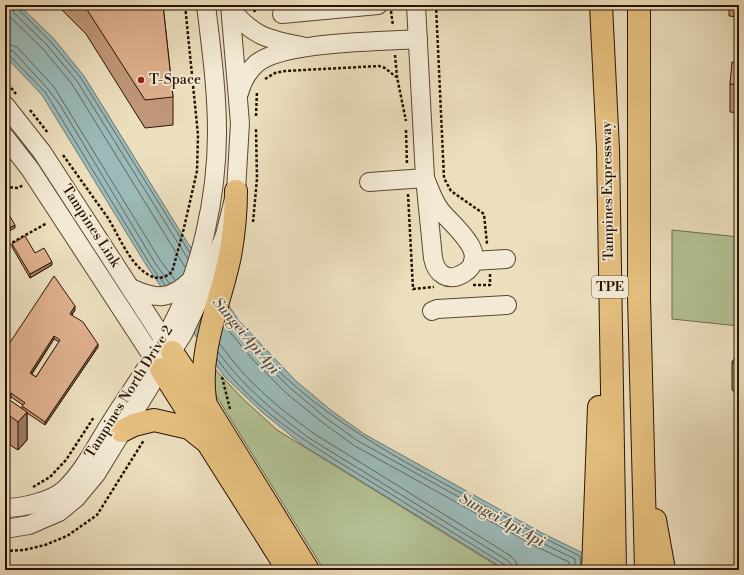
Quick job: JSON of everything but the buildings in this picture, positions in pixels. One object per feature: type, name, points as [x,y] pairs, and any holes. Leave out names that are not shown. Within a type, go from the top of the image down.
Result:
[{"type":"highway","name":"Tampines Expressway","points":[[601,5],[608,149],[615,570]]},
{"type":"highway","name":"TPE","points":[[639,5],[639,297],[646,570]]},
{"type":"highway","points":[[639,148],[648,5]]},
{"type":"highway","points":[[206,406],[203,363],[218,274],[230,256],[235,224],[236,191]]},
{"type":"highway","points":[[593,570],[609,217]]},
{"type":"highway","points":[[168,345],[308,570]]},
{"type":"highway","points":[[168,345],[208,443],[288,570]]},
{"type":"highway","points":[[122,431],[134,425],[154,420],[189,428],[208,443]]},
{"type":"highway","points":[[643,464],[664,570]]},
{"type":"street","name":"Tampines North Drive 2","points":[[5,529],[29,525],[59,512],[76,498],[96,474],[122,431],[168,345],[191,280],[201,246],[213,186],[217,133],[213,69],[206,5]]},
{"type":"street","points":[[282,14],[314,8],[378,5]]},
{"type":"street","points":[[416,5],[425,178],[434,267],[438,273],[445,276],[454,277],[489,260]]},
{"type":"street","points":[[230,6],[244,25],[254,32],[288,44],[307,47]]},
{"type":"street","points":[[230,6],[240,123],[236,191]]},
{"type":"street","points":[[238,96],[243,81],[256,64],[268,57],[307,47],[418,39]]},
{"type":"street","name":"Tampines Link","points":[[5,105],[42,152],[168,345]]},
{"type":"street","points":[[5,109],[17,138],[9,142]]},
{"type":"street","name":"Tampines Link","points":[[9,142],[72,231],[168,345]]},
{"type":"street","points":[[425,178],[437,205],[471,246],[474,254],[489,260]]},
{"type":"street","points":[[369,182],[425,178]]},
{"type":"street","name":"Tampines North Drive 2","points":[[5,508],[15,508],[38,502],[64,490],[81,469],[218,274]]},
{"type":"street","points":[[131,288],[144,294],[162,297],[180,290],[191,280]]},
{"type":"street","points":[[432,311],[437,309],[507,305]]},
{"type":"path","points":[[150,276],[160,278],[167,276],[172,272],[183,232],[196,172],[198,135],[185,5]]},
{"type":"path","points":[[436,5],[444,178],[451,191],[484,214],[489,260]]},
{"type":"path","points":[[262,82],[266,77],[285,71],[379,66],[385,68],[397,77]]},
{"type":"path","points":[[253,223],[256,202],[256,96],[258,86]]},
{"type":"path","points":[[5,187],[18,188],[23,185]]},
{"type":"path","points":[[8,245],[46,223]]},
{"type":"path","points":[[29,489],[50,478],[61,466],[95,416]]},
{"type":"green space","points":[[672,230],[739,237],[739,326],[672,319]]},
{"type":"green space","points":[[212,366],[243,399],[277,430],[504,570],[324,570],[212,389]]},
{"type":"water","name":"Sungei Api Api","points":[[5,5],[19,5],[54,39],[84,76],[180,231],[239,321],[296,381],[332,411],[364,434],[542,533],[585,554],[584,570],[506,570],[304,446],[262,412],[224,376],[148,268],[42,95],[5,56]]},
{"type":"place","name":"T-Space","points":[[141,80]]}]
